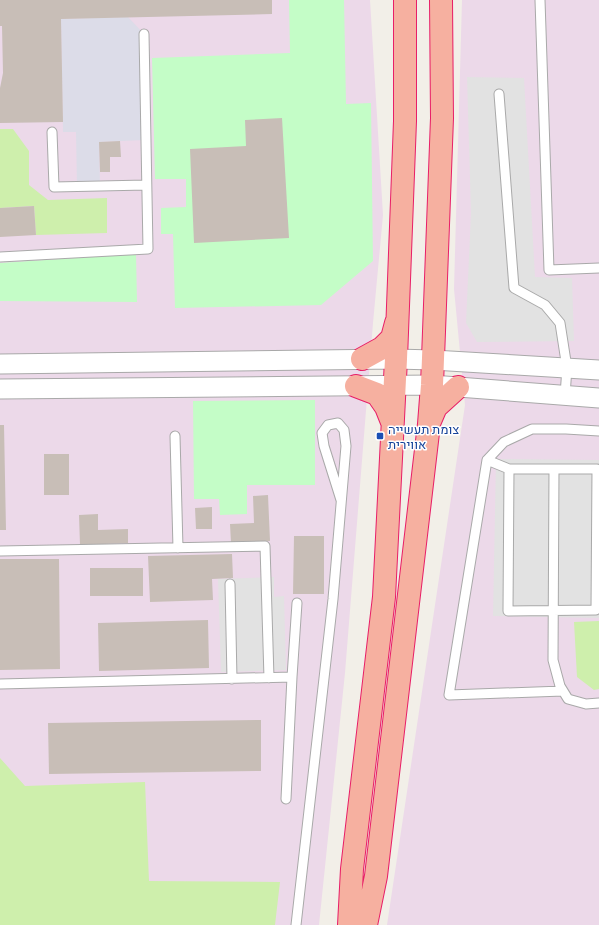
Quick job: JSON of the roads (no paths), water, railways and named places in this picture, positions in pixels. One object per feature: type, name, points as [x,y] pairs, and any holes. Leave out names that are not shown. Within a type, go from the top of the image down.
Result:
[{"type":"highway","points":[[349,925],[353,861],[384,597],[395,385],[405,121],[404,0]]},
{"type":"highway","points":[[366,925],[376,876],[432,385],[442,118],[441,0]]},
{"type":"highway","points":[[362,359],[382,348],[392,338],[398,314]]},
{"type":"highway","points":[[356,386],[377,394],[386,407],[393,426]]},
{"type":"highway","points":[[428,424],[436,407],[458,387]]},
{"type":"street","points":[[0,364],[396,359],[599,370]]},
{"type":"street","points":[[0,389],[432,385],[599,398]]},
{"type":"lane","points":[[540,0],[549,270],[599,268]]},
{"type":"lane","points":[[0,257],[148,249],[144,34]]},
{"type":"lane","points":[[499,94],[514,288],[545,305],[560,323],[567,368],[565,396]]},
{"type":"lane","points":[[52,132],[54,187],[146,185]]},
{"type":"lane","points":[[296,925],[333,599],[346,446],[344,430],[338,423],[328,425],[322,433],[324,446],[341,500]]},
{"type":"lane","points":[[563,691],[449,695],[487,460],[504,442],[532,429],[599,431]]},
{"type":"lane","points":[[175,436],[178,548]]},
{"type":"lane","points":[[487,460],[509,469],[597,469],[596,610],[508,611],[509,469]]},
{"type":"lane","points":[[554,469],[554,660],[560,686],[568,699],[586,704],[599,703]]},
{"type":"lane","points":[[0,551],[266,546],[269,678]]},
{"type":"lane","points":[[230,584],[232,679]]},
{"type":"lane","points":[[286,798],[297,603]]},
{"type":"lane","points":[[0,684],[292,677]]},
{"type":"place","name":"צומת תעשייה אווירית","points":[[380,436]]}]
